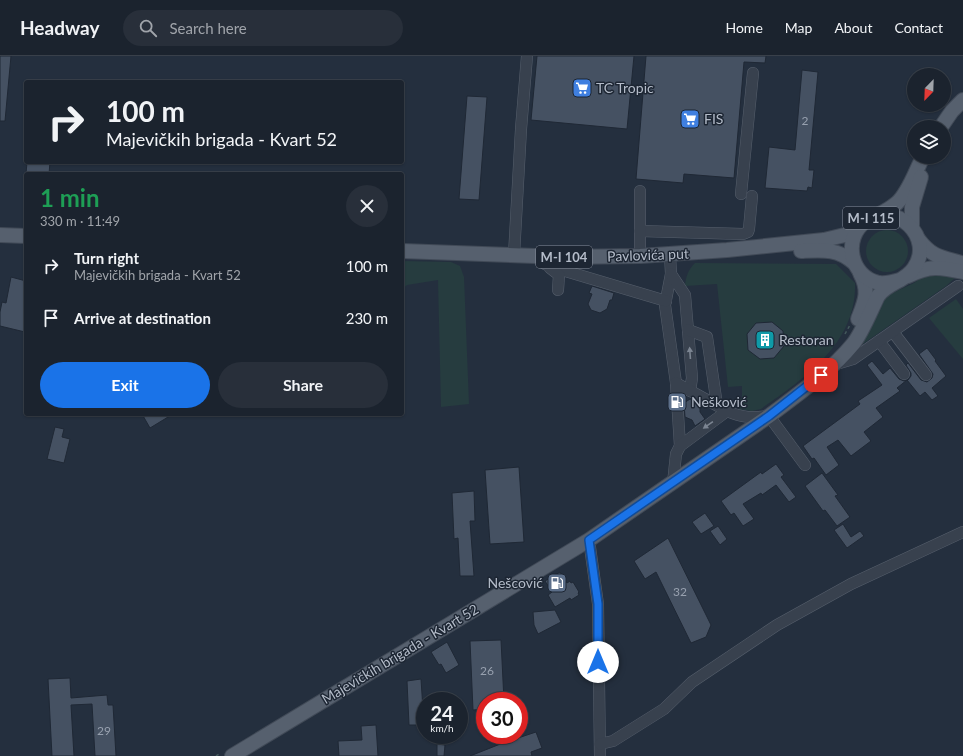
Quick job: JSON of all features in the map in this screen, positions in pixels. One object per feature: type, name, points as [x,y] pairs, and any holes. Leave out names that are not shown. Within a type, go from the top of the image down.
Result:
[{"type":"main road","points":[[946,120],[952,110],[963,100]]},
{"type":"main road","points":[[878,216],[891,208],[901,199],[920,164]]},
{"type":"main road","points":[[912,227],[912,208],[926,164]]},
{"type":"main road","name":"M-I 115","points":[[832,365],[854,328],[865,299],[866,286],[851,253],[854,234],[865,222],[878,216],[887,215],[896,217],[905,221],[912,227],[919,240],[927,250],[936,255],[963,264]]},
{"type":"main road","name":"M-I 104","points":[[727,250],[824,240],[849,234],[860,226]]},
{"type":"main road","points":[[0,234],[24,236]]},
{"type":"main road","name":"M-I 115","points":[[857,268],[869,279],[879,283],[890,283],[904,278],[914,268],[918,259],[920,250],[919,240]]},
{"type":"main road","name":"Pavlovića put","points":[[404,251],[514,256],[540,260],[670,255],[727,250]]},
{"type":"main road","name":"M-I 104","points":[[727,250],[830,250],[847,256],[857,268]]},
{"type":"main road","name":"M-I 115","points":[[832,365],[854,344],[878,296],[883,289],[890,284],[921,269],[942,267],[963,272]]},
{"type":"main road","name":"Majevičkih brigada - Kvart 52","points":[[227,754],[589,540],[769,416],[832,365]]},
{"type":"street","points":[[514,256],[521,129],[527,56]]},
{"type":"street","points":[[741,194],[753,73]]},
{"type":"street","points":[[640,191],[640,256]]},
{"type":"street","points":[[640,231],[744,234],[748,232],[749,229],[752,196]]},
{"type":"street","points":[[670,255],[671,274],[665,305],[676,383],[680,446]]},
{"type":"street","points":[[540,260],[666,301]]},
{"type":"street","points":[[540,260],[559,275],[558,290]]},
{"type":"street","points":[[671,274],[685,295],[692,378],[690,392]]},
{"type":"street","points":[[832,365],[853,359],[958,286]]},
{"type":"street","points":[[688,330],[707,337],[717,405]]},
{"type":"street","points":[[893,332],[926,375]]},
{"type":"street","points":[[879,341],[904,374]]},
{"type":"street","points":[[676,383],[690,392],[735,415],[752,418],[769,416],[805,465]]},
{"type":"street","points":[[673,483],[676,454],[680,446],[727,411]]},
{"type":"street","points":[[600,752],[613,741],[664,709],[692,682],[777,625],[851,584],[963,532]]},
{"type":"street","points":[[589,540],[598,604],[600,752]]},
{"type":"path","points":[[844,337],[850,324]]},
{"type":"path","points":[[216,756],[227,754]]},
{"type":"green space","points":[[883,230],[891,230],[899,233],[905,239],[908,251],[905,263],[899,269],[891,272],[883,272],[875,269],[869,263],[866,255],[866,247],[869,239],[875,233]]},
{"type":"green space","points":[[404,261],[451,262],[460,266],[464,277],[469,404],[441,407],[438,280],[407,285],[404,287]]},
{"type":"green space","points":[[695,263],[836,264],[855,283],[853,304],[847,324],[838,341],[825,357],[795,385],[761,409],[752,411],[739,409],[739,399],[742,398],[742,386],[728,387],[717,284],[685,286],[688,273]]},
{"type":"green space","points":[[932,273],[956,277],[946,286],[857,348],[888,295]]},
{"type":"green space","points":[[956,299],[963,309],[963,359],[929,318]]},
{"type":"building","points":[[0,56],[11,56],[5,121],[0,121]]},
{"type":"building","name":"TC Tropic","points":[[537,56],[634,56],[627,129],[531,120]]},
{"type":"building","name":"FIS","points":[[646,56],[766,56],[765,63],[744,62],[734,178],[684,174],[683,183],[636,179]]},
{"type":"building","points":[[802,70],[818,72],[809,170],[814,170],[812,188],[808,187],[807,191],[765,188],[769,147],[795,150]]},
{"type":"building","points":[[467,96],[487,97],[479,200],[459,199]]},
{"type":"building","points":[[27,164],[50,164],[49,172],[26,172]]},
{"type":"building","points":[[11,277],[24,280],[24,332],[0,326],[2,302],[6,303]]},
{"type":"building","points":[[592,286],[614,293],[607,309],[600,313],[591,310],[588,304],[592,294],[589,293]]},
{"type":"building","name":"Restoran","points":[[772,322],[783,331],[784,346],[774,358],[760,359],[748,350],[747,334],[756,323]]},
{"type":"building","points":[[927,348],[946,376],[932,388],[938,396],[932,400],[925,392],[920,396],[907,380],[911,376],[911,373],[906,365],[908,363],[921,380],[927,382],[932,378],[933,374],[919,354]]},
{"type":"building","points":[[872,361],[883,374],[890,368],[899,379],[904,381],[907,380],[897,388],[900,391],[876,408],[883,417],[864,432],[871,441],[851,456],[838,440],[827,447],[839,465],[826,475],[803,446],[860,404],[858,401],[882,385],[867,365]]},
{"type":"building","points":[[690,399],[700,404],[700,412],[705,419],[695,426],[692,420],[685,417],[684,403]]},
{"type":"building","points":[[143,416],[170,416],[150,428]]},
{"type":"building","points":[[55,427],[64,429],[62,437],[70,439],[64,463],[47,459]]},
{"type":"building","points":[[776,464],[784,475],[781,477],[796,497],[789,502],[776,485],[762,495],[761,493],[743,504],[754,519],[743,526],[734,513],[731,515],[721,501],[761,472],[762,474]]},
{"type":"building","points":[[519,467],[524,542],[490,544],[485,470]]},
{"type":"building","points":[[822,473],[838,495],[835,496],[850,517],[837,526],[825,510],[823,511],[805,486]]},
{"type":"building","points":[[474,491],[475,521],[470,521],[474,576],[460,576],[458,538],[454,539],[452,493]]},
{"type":"building","points":[[705,513],[714,526],[701,534],[692,522]]},
{"type":"building","points":[[843,524],[851,537],[860,531],[864,536],[847,548],[834,530]]},
{"type":"building","points":[[718,526],[727,539],[720,545],[710,531]]},
{"type":"building","points":[[668,538],[711,625],[706,637],[691,643],[656,572],[645,579],[634,561]]},
{"type":"building","points":[[560,572],[567,583],[570,581],[571,583],[573,582],[579,592],[579,595],[571,600],[570,598],[555,607],[548,595],[552,592],[545,581]]},
{"type":"building","points":[[555,610],[561,622],[538,634],[534,625],[533,612]]},
{"type":"building","points":[[501,640],[504,692],[476,692],[476,710],[473,710],[470,641]]},
{"type":"building","points":[[447,642],[459,665],[446,673],[431,652]]},
{"type":"building","points":[[70,678],[71,698],[107,695],[108,705],[113,705],[116,756],[95,756],[92,704],[71,705],[74,756],[52,756],[48,679]]},
{"type":"building","points":[[421,679],[422,692],[416,692],[416,725],[409,725],[407,681]]},
{"type":"building","points":[[376,725],[378,756],[339,756],[338,741],[362,740],[361,726]]},
{"type":"building","points":[[536,732],[542,748],[531,752],[532,756],[470,756],[500,744],[528,744],[528,735]]},
{"type":"building","points":[[437,744],[445,745],[444,756],[437,756]]},
{"type":"place","name":"TC Tropic","points":[[582,88]]},
{"type":"place","name":"FIS","points":[[690,119]]},
{"type":"place","name":"Restoran","points":[[765,340]]},
{"type":"place","name":"Nešković","points":[[677,402]]},
{"type":"place","name":"Nešcović","points":[[557,583]]},
{"type":"route","points":[[598,662],[598,604],[589,540],[769,416],[821,375]]}]
